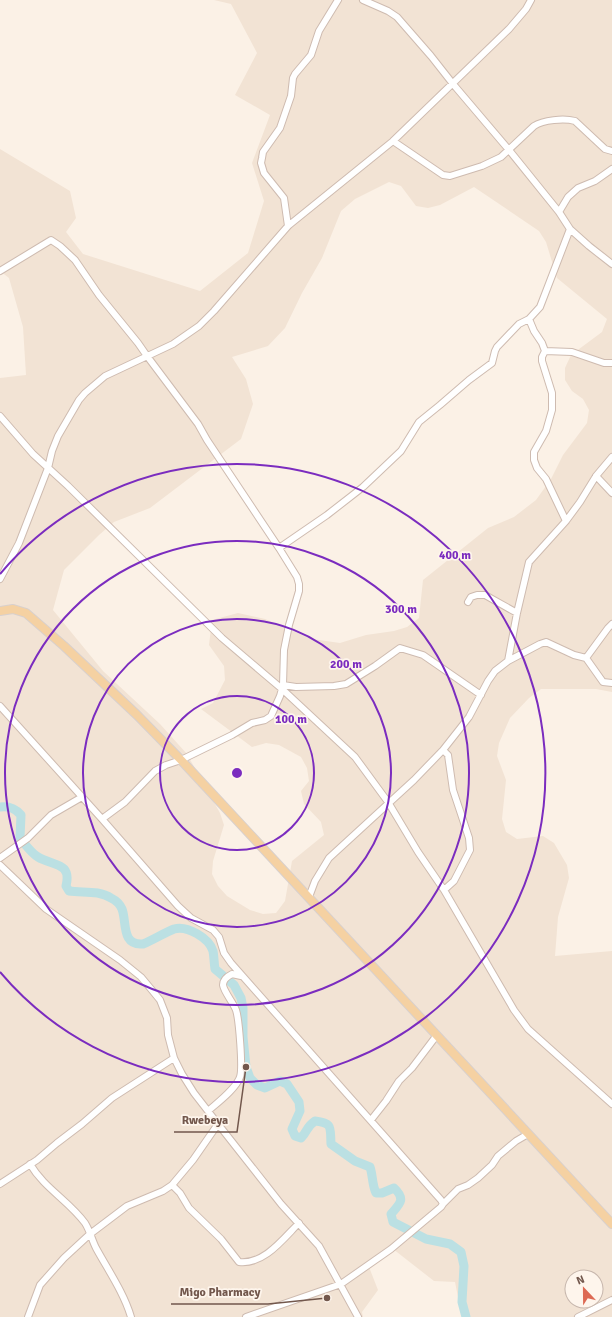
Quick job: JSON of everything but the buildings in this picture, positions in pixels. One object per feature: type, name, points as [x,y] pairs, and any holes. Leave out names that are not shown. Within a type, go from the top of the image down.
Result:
[{"type":"main road","points":[[0,612],[13,609],[26,613],[64,646],[137,715],[309,897],[612,1224]]},
{"type":"street","points":[[288,226],[284,198],[264,173],[261,163],[263,152],[280,128],[291,96],[293,78],[311,55],[319,31],[338,0]]},
{"type":"street","points":[[363,0],[388,11],[397,17],[509,150],[559,212],[570,229],[612,264]]},
{"type":"street","points":[[0,579],[19,543],[48,468],[58,436],[78,400],[105,376],[173,344],[199,326],[214,311],[288,226],[393,141],[509,29],[526,9],[531,0]]},
{"type":"street","points":[[393,141],[443,176],[450,176],[482,166],[501,156],[540,122],[575,121],[605,148],[612,151]]},
{"type":"street","points":[[559,212],[568,198],[578,188],[595,181],[612,169]]},
{"type":"street","points":[[279,548],[327,515],[363,487],[401,451],[419,422],[440,406],[469,380],[492,363],[497,347],[519,324],[529,319],[540,308],[570,229]]},
{"type":"street","points":[[0,271],[51,240],[75,260],[198,424],[207,440],[279,548],[297,577],[299,584],[299,591],[289,625],[284,650],[282,687],[280,696],[271,716],[264,720],[252,723],[232,736],[155,771],[125,802],[102,819]]},
{"type":"street","points":[[529,319],[545,351],[542,361],[552,393],[552,410],[546,430],[534,452],[534,460],[537,468],[549,484],[566,521]]},
{"type":"street","points":[[545,351],[572,352],[604,363],[612,363]]},
{"type":"street","points":[[0,416],[33,454],[222,638],[282,687],[355,757],[388,802],[418,852],[444,890],[514,1010],[528,1029],[612,1104]]},
{"type":"street","points":[[508,662],[517,613],[529,562],[566,521],[596,476],[612,457]]},
{"type":"street","points":[[596,476],[612,493]]},
{"type":"street","points":[[468,602],[471,597],[485,595],[517,613]]},
{"type":"street","points":[[586,658],[612,624]]},
{"type":"street","points":[[309,897],[315,881],[329,858],[354,837],[388,802],[414,780],[443,750],[469,717],[495,671],[508,662],[546,642],[574,655],[586,658],[603,682],[612,683]]},
{"type":"street","points":[[282,687],[334,686],[346,684],[400,648],[423,655],[481,695]]},
{"type":"street","points":[[0,706],[178,906],[191,918],[213,930],[219,937],[224,952],[231,963],[371,1120],[443,1204]]},
{"type":"street","points":[[443,750],[448,756],[453,790],[469,838],[470,850],[454,881],[444,890]]},
{"type":"street","points":[[0,858],[28,838],[51,816],[82,797]]},
{"type":"street","points":[[0,865],[46,909],[120,960],[141,977],[151,988],[160,1000],[167,1018],[168,1035],[174,1058],[182,1074],[208,1111],[281,1204],[319,1246],[358,1317]]},
{"type":"street","points":[[208,1111],[235,1086],[240,1078],[240,1049],[236,1010],[228,994],[224,990],[223,983],[228,976],[232,974],[243,977]]},
{"type":"street","points":[[371,1120],[399,1081],[412,1068],[437,1036]]},
{"type":"street","points":[[0,1184],[30,1164],[82,1124],[112,1098],[174,1058]]},
{"type":"street","points":[[28,1317],[40,1285],[64,1258],[90,1234],[128,1206],[163,1191],[172,1185],[193,1160],[218,1124]]},
{"type":"street","points":[[246,1317],[341,1284],[405,1238],[441,1207],[458,1189],[468,1185],[478,1178],[492,1165],[498,1156],[516,1141],[528,1134]]},
{"type":"street","points":[[30,1164],[40,1179],[68,1204],[85,1224],[95,1247],[114,1280],[131,1317]]},
{"type":"street","points":[[172,1185],[180,1193],[189,1208],[221,1239],[240,1262],[246,1263],[256,1260],[270,1252],[299,1223]]},
{"type":"street","points":[[578,1317],[612,1300]]},
{"type":"shaded area","points":[[214,0],[612,0],[612,692],[596,689],[541,689],[529,698],[510,718],[499,743],[497,756],[506,780],[502,819],[506,832],[517,839],[543,836],[554,843],[567,865],[569,878],[558,917],[555,956],[612,951],[612,1317],[462,1317],[455,1282],[434,1281],[393,1249],[369,1267],[378,1290],[362,1312],[363,1317],[0,1317],[0,378],[26,375],[23,327],[9,278],[0,271],[0,149],[70,191],[76,218],[66,232],[83,254],[200,291],[248,253],[264,201],[252,163],[270,115],[235,95],[257,53],[231,4]],"holes":[[[389,182],[401,186],[416,206],[428,208],[440,205],[474,187],[539,231],[546,242],[557,278],[607,319],[602,332],[571,355],[565,368],[565,380],[572,391],[583,399],[589,410],[587,423],[563,455],[551,479],[536,500],[514,517],[488,528],[423,580],[419,618],[407,627],[394,631],[366,635],[340,643],[312,639],[265,619],[238,613],[212,620],[209,645],[224,666],[225,680],[213,703],[201,709],[252,747],[266,743],[279,745],[301,757],[307,768],[309,781],[301,791],[304,804],[321,822],[324,835],[292,861],[285,901],[276,913],[263,914],[250,910],[227,896],[218,886],[212,874],[213,861],[224,825],[220,813],[187,754],[160,724],[103,671],[53,610],[64,570],[99,535],[114,522],[150,508],[241,439],[253,404],[246,379],[232,357],[268,346],[285,328],[302,293],[322,258],[341,211],[355,199]]]},
{"type":"waterway","points":[[0,807],[12,808],[21,815],[20,838],[35,855],[64,869],[67,878],[66,886],[69,891],[91,892],[106,895],[119,904],[122,909],[126,932],[131,941],[136,944],[143,944],[179,928],[197,934],[211,946],[215,969],[234,985],[241,998],[243,1008],[243,1037],[246,1067],[250,1078],[257,1085],[265,1088],[280,1081],[287,1084],[299,1102],[300,1111],[292,1129],[295,1136],[301,1138],[310,1125],[315,1121],[325,1123],[328,1125],[330,1130],[331,1144],[355,1161],[370,1167],[376,1193],[382,1193],[394,1188],[398,1192],[401,1198],[399,1204],[391,1214],[393,1222],[426,1239],[450,1244],[461,1252],[464,1266],[462,1302],[466,1317]]},
{"type":"place","name":"Rwebeya","points":[[246,1067]]},
{"type":"place","name":"Migo Pharmacy","points":[[327,1298]]}]
